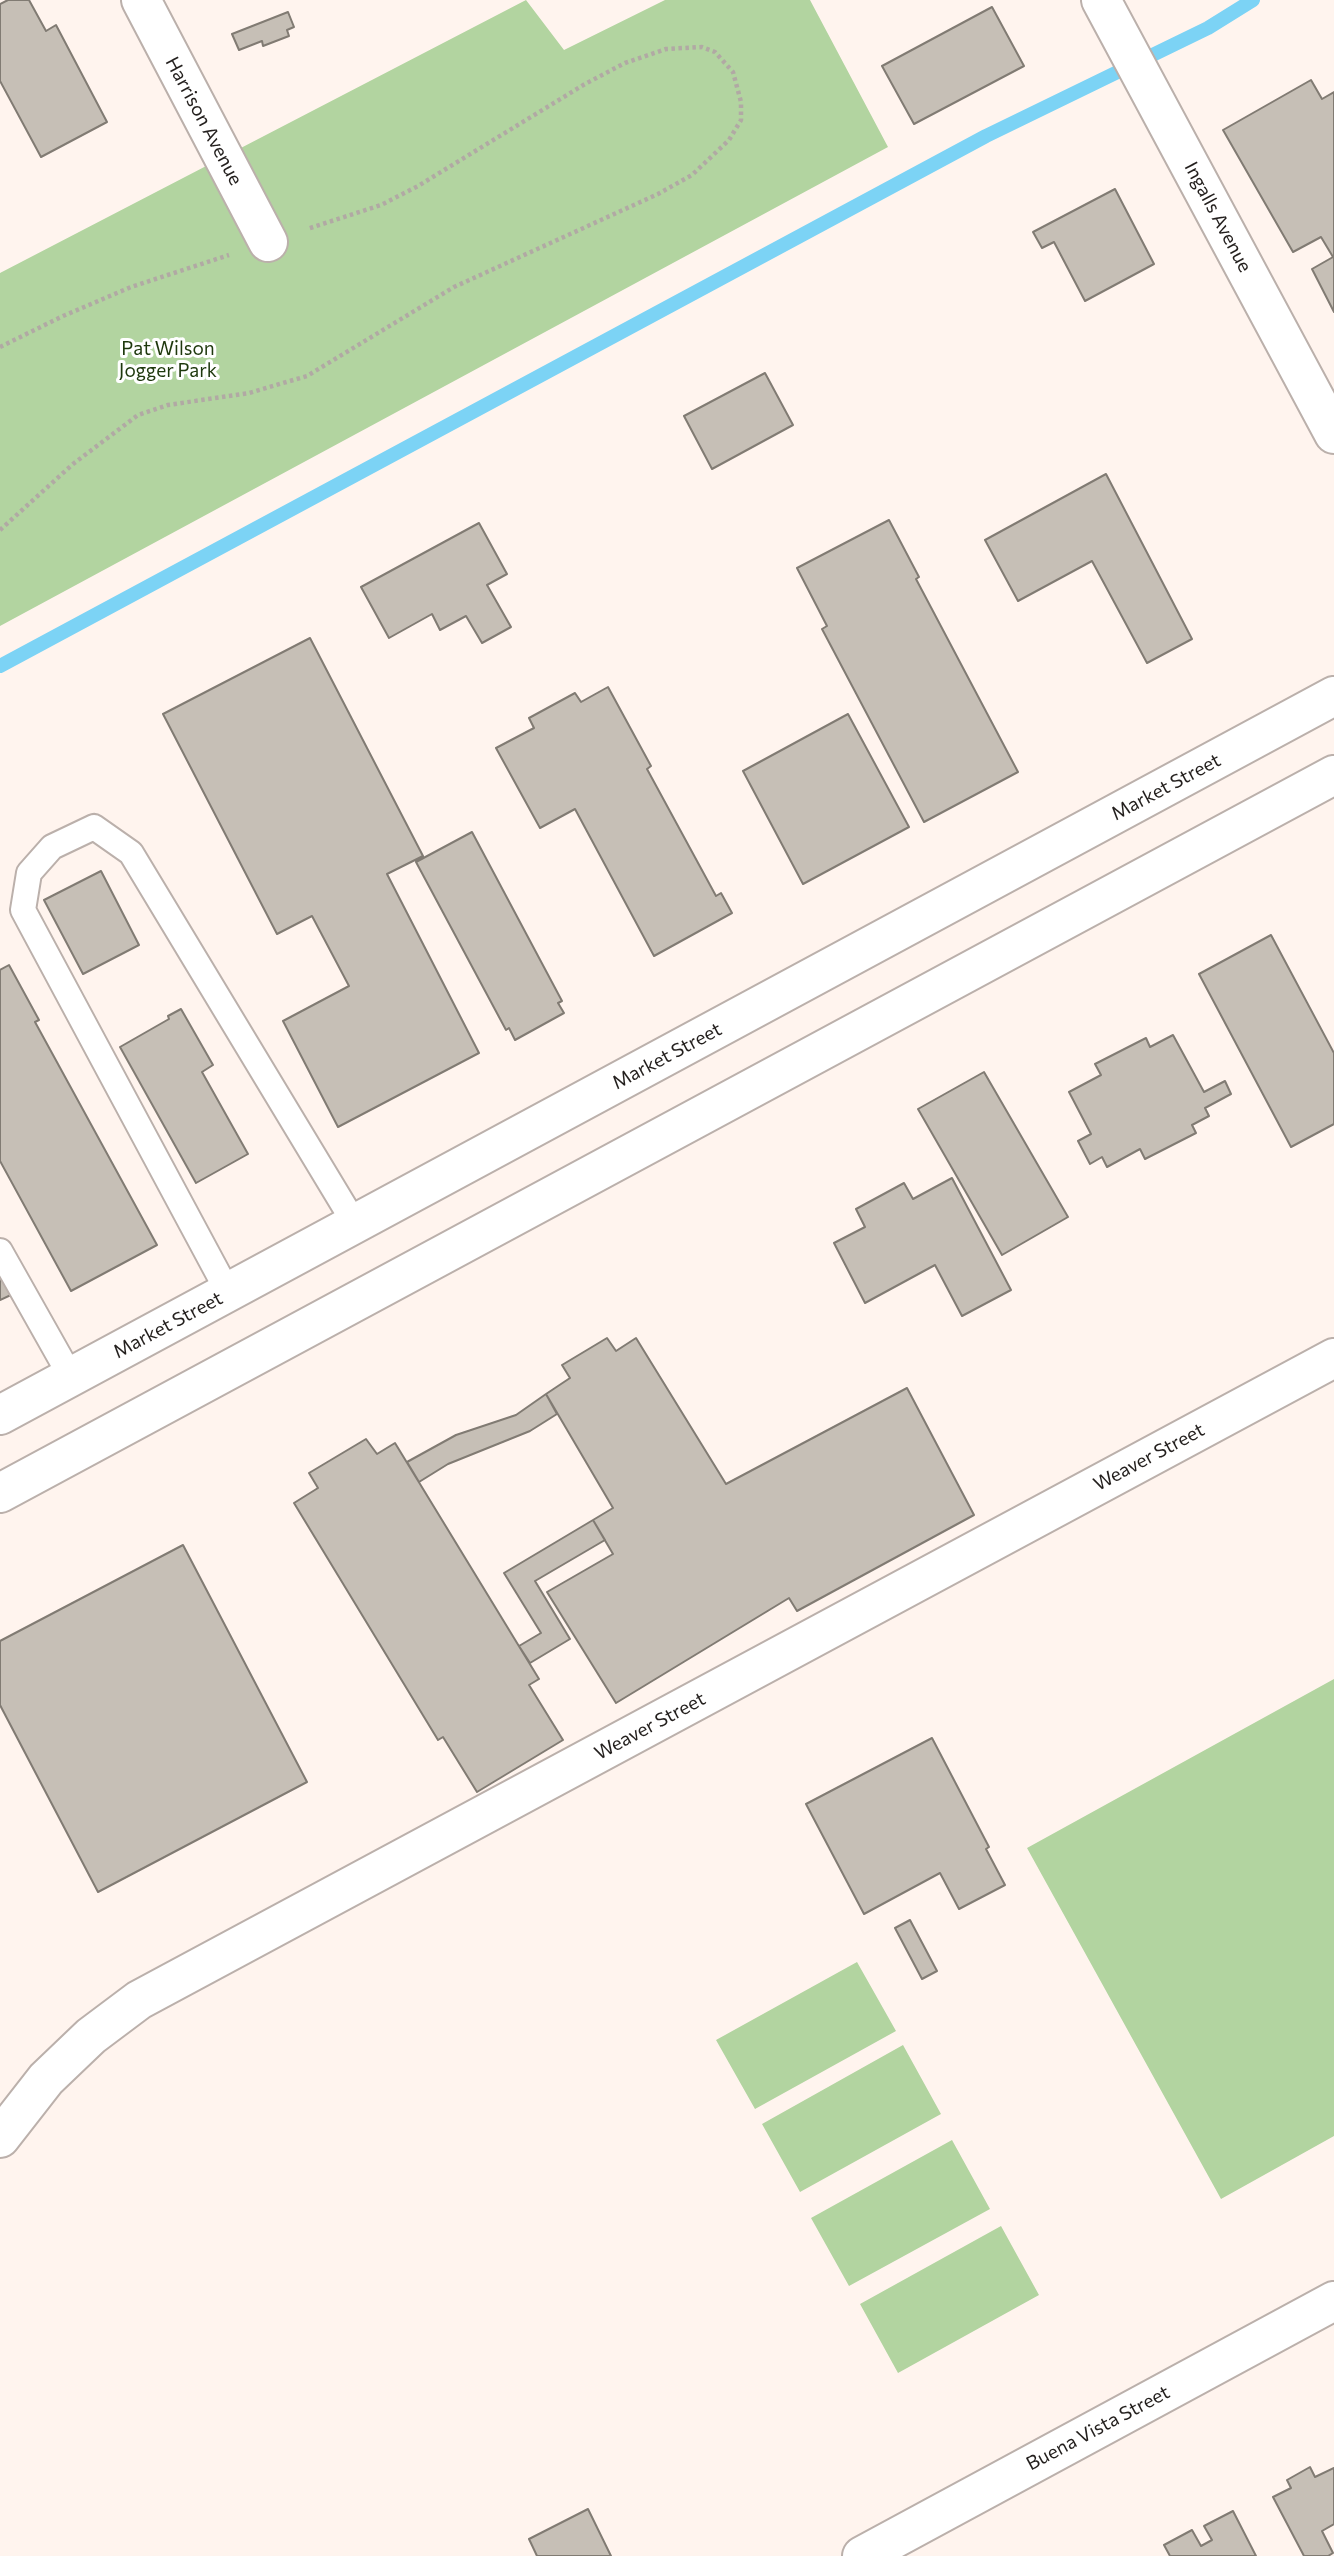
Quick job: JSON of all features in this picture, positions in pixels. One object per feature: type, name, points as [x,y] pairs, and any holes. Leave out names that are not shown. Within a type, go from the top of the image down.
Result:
[{"type":"main road","name":"Harrison Avenue","points":[[141,0],[268,242]]},
{"type":"main road","name":"Ingalls Avenue","points":[[1101,0],[1334,434]]},
{"type":"main road","name":"Market Street","points":[[0,1415],[1334,696]]},
{"type":"main road","points":[[0,1493],[1334,775]]},
{"type":"main road","name":"Weaver Street","points":[[0,2138],[46,2078],[92,2036],[139,2000],[1334,1358]]},
{"type":"main road","name":"Buena Vista Street","points":[[862,2556],[922,2542],[1334,2301]]},
{"type":"lane","points":[[228,1292],[23,910],[29,873],[52,847],[94,827],[131,853],[355,1224]]},
{"type":"lane","points":[[0,1251],[71,1377]]},
{"type":"path","points":[[0,347],[131,287],[381,205],[418,187],[585,84],[625,63],[666,49],[702,47],[715,52],[733,72],[741,102],[741,120],[729,140],[692,175],[658,194],[454,287],[307,376],[248,393],[168,405],[138,415],[73,464],[0,530]]},
{"type":"green space","name":"Pat Wilson Jogger Park","points":[[526,0],[564,50],[665,0],[810,0],[888,147],[0,626],[0,273]]},
{"type":"green space","points":[[1334,1679],[1334,2136],[1221,2199],[1027,1848]]},
{"type":"green space","points":[[857,1962],[896,2031],[755,2109],[716,2040]]},
{"type":"green space","points":[[903,2045],[941,2114],[800,2192],[762,2124]]},
{"type":"green space","points":[[952,2140],[990,2209],[849,2286],[811,2218]]},
{"type":"green space","points":[[1001,2226],[1039,2295],[898,2373],[860,2304]]},
{"type":"building","points":[[8,0],[29,0],[46,31],[56,25],[107,122],[41,157],[0,81],[0,4]]},
{"type":"building","points":[[992,7],[1024,66],[914,124],[882,66]]},
{"type":"building","points":[[288,12],[294,27],[287,30],[289,36],[263,46],[262,41],[239,50],[232,34]]},
{"type":"building","points":[[1311,80],[1322,99],[1334,92],[1334,312],[1312,269],[1333,257],[1321,237],[1293,252],[1223,130]]},
{"type":"building","points":[[1115,189],[1154,264],[1085,301],[1054,242],[1042,248],[1033,232]]},
{"type":"building","points":[[765,373],[793,425],[712,469],[684,416]]},
{"type":"building","points":[[1106,474],[1192,639],[1147,663],[1092,561],[1018,601],[985,540]]},
{"type":"building","points":[[889,520],[919,577],[916,579],[1018,772],[924,822],[822,629],[827,626],[797,568]]},
{"type":"building","points":[[479,523],[507,574],[487,585],[511,627],[482,643],[466,616],[440,630],[432,614],[389,638],[361,587]]},
{"type":"building","points":[[310,638],[423,856],[387,874],[479,1053],[338,1127],[283,1021],[349,986],[312,916],[277,934],[163,714]]},
{"type":"building","points":[[608,687],[651,766],[647,769],[716,896],[721,893],[732,913],[654,956],[575,809],[540,828],[496,748],[534,728],[529,718],[575,693],[581,702]]},
{"type":"building","points":[[848,714],[909,827],[803,884],[743,771]]},
{"type":"building","points":[[472,832],[562,1001],[558,1003],[564,1013],[515,1040],[509,1028],[506,1030],[416,862]]},
{"type":"building","points":[[101,871],[139,945],[83,974],[44,900]]},
{"type":"building","points":[[1271,935],[1334,1053],[1334,1124],[1291,1147],[1199,974]]},
{"type":"building","points":[[9,965],[39,1020],[35,1022],[157,1245],[71,1291],[0,1161],[0,970]]},
{"type":"building","points":[[181,1009],[213,1065],[202,1072],[248,1154],[196,1183],[120,1047],[169,1019],[168,1016]]},
{"type":"building","points":[[1173,1035],[1204,1092],[1225,1081],[1231,1094],[1205,1108],[1209,1116],[1192,1125],[1196,1133],[1145,1159],[1140,1149],[1107,1167],[1102,1157],[1090,1164],[1078,1141],[1091,1134],[1069,1092],[1101,1075],[1095,1064],[1146,1038],[1150,1047]]},
{"type":"building","points":[[984,1072],[1068,1217],[1002,1255],[918,1109]]},
{"type":"building","points":[[952,1178],[1011,1290],[962,1316],[935,1265],[865,1303],[834,1243],[865,1227],[856,1209],[904,1183],[913,1199]]},
{"type":"building","points":[[0,1269],[13,1294],[0,1300]]},
{"type":"building","points":[[607,1338],[616,1351],[636,1338],[726,1484],[907,1388],[974,1515],[797,1611],[789,1598],[616,1703],[547,1592],[613,1554],[593,1520],[613,1508],[546,1394],[570,1378],[562,1365]]},
{"type":"building","points":[[546,1394],[557,1414],[530,1431],[448,1464],[419,1482],[407,1462],[456,1435],[516,1415]]},
{"type":"building","points":[[366,1439],[377,1454],[395,1443],[539,1679],[529,1685],[563,1740],[477,1792],[443,1737],[438,1740],[294,1503],[318,1488],[309,1473]]},
{"type":"building","points":[[593,1520],[605,1540],[535,1581],[570,1639],[530,1663],[519,1646],[541,1633],[504,1573]]},
{"type":"building","points":[[183,1545],[307,1782],[98,1892],[0,1705],[0,1641]]},
{"type":"building","points":[[932,1738],[989,1847],[986,1849],[1005,1885],[959,1909],[940,1873],[864,1914],[806,1804]]},
{"type":"building","points":[[910,1920],[937,1971],[922,1979],[895,1928]]},
{"type":"building","points":[[1310,2467],[1315,2477],[1334,2468],[1334,2524],[1322,2531],[1333,2553],[1328,2556],[1304,2556],[1273,2497],[1291,2488],[1287,2480]]},
{"type":"building","points":[[588,2509],[611,2556],[537,2556],[529,2539]]},
{"type":"building","points":[[1233,2511],[1256,2556],[1170,2556],[1164,2545],[1192,2530],[1201,2546],[1212,2540],[1204,2526]]},
{"type":"waterway","points":[[0,666],[986,136],[1208,28],[1253,0]]}]
